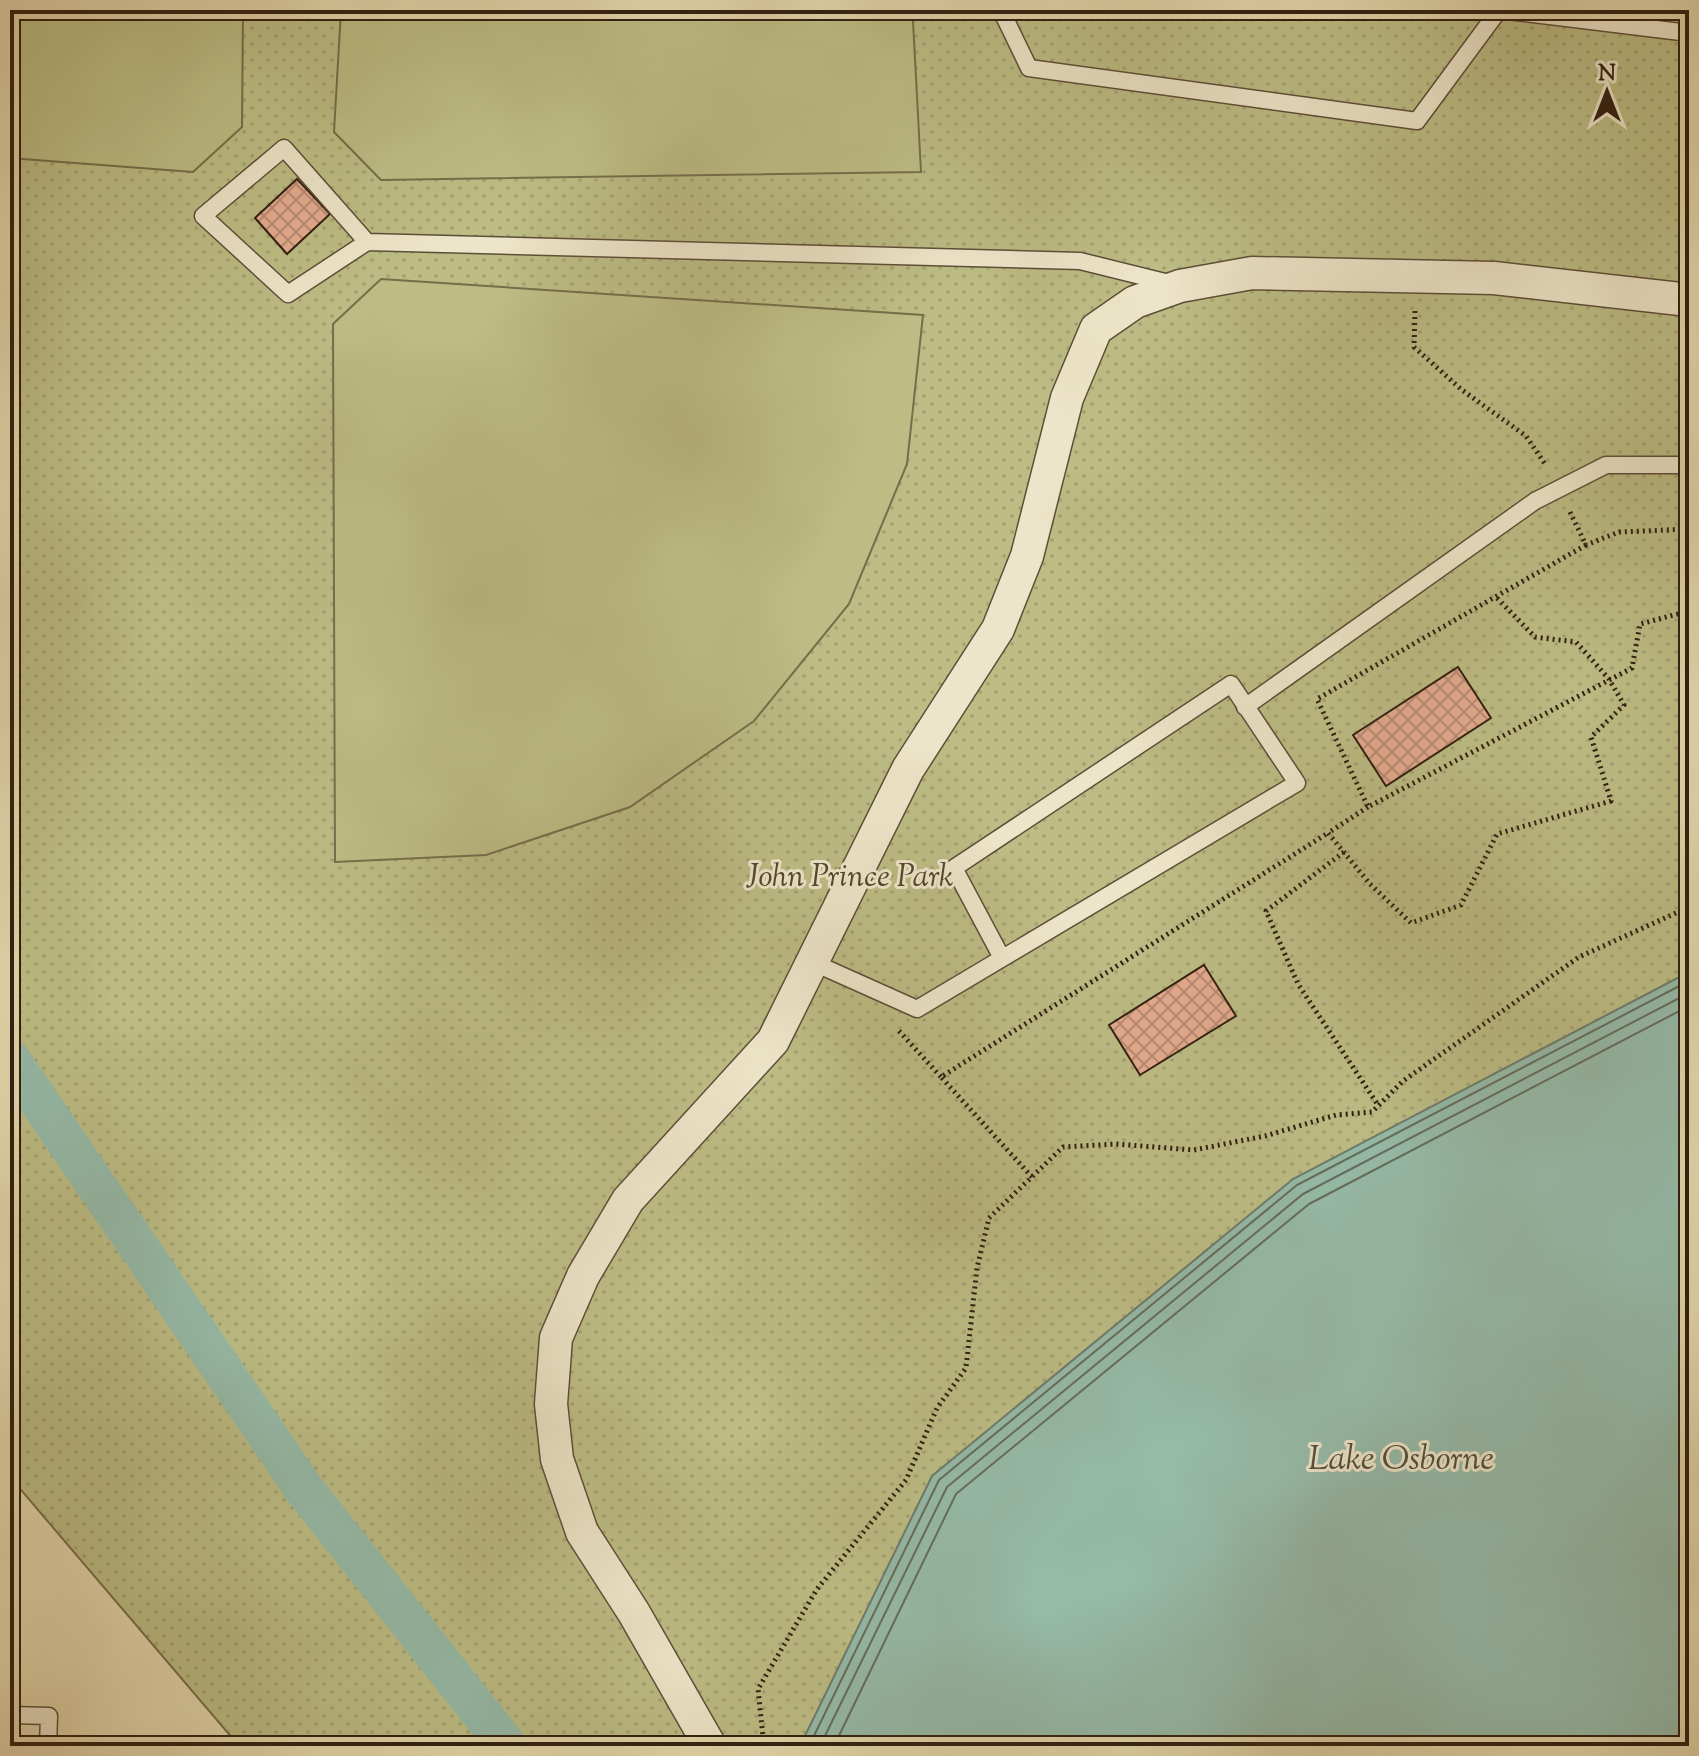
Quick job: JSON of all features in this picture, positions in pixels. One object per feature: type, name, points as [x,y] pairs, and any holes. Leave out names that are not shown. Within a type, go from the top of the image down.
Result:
[{"type":"street","points":[[710,1746],[634,1613],[582,1532],[557,1459],[551,1404],[556,1338],[583,1276],[628,1200],[773,1041],[908,769],[998,629],[1027,556],[1067,398],[1096,329],[1135,302],[1180,286],[1252,273],[1494,278],[1689,300]]},
{"type":"lane","points":[[1001,10],[1029,68],[1417,121],[1497,10],[1689,33]]},
{"type":"lane","points":[[367,242],[284,148],[203,216],[288,294],[367,242],[1080,261],[1180,286]]},
{"type":"lane","points":[[1245,707],[1535,501],[1606,465],[1689,465]]},
{"type":"lane","points":[[812,962],[917,1009],[1297,783],[1231,684],[954,868],[1002,958]]},
{"type":"lane","points":[[10,1715],[49,1716],[48,1746]]},
{"type":"path","points":[[1415,304],[1414,347],[1462,390],[1526,436],[1550,472]]},
{"type":"path","points":[[1570,512],[1586,545]]},
{"type":"path","points":[[1368,807],[1317,699],[1586,545],[1619,532],[1689,529]]},
{"type":"path","points":[[1328,833],[1411,923],[1461,905],[1497,834],[1611,801],[1591,737],[1624,705],[1609,679],[1576,642],[1535,637],[1496,597]]},
{"type":"path","points":[[941,1077],[1368,807],[1632,668],[1640,624],[1689,611]]},
{"type":"path","points":[[1344,852],[1266,911],[1298,984],[1378,1106]]},
{"type":"path","points":[[764,1746],[758,1689],[817,1589],[906,1480],[937,1408],[966,1368],[977,1268],[989,1218],[1063,1147],[1116,1144],[1194,1150],[1265,1136],[1336,1115],[1372,1112],[1403,1081],[1579,957],[1689,907]]},
{"type":"path","points":[[904,1004],[899,1034],[1032,1177]]},
{"type":"green space","name":"John Prince Park","points":[[10,10],[1689,10],[1689,1746],[239,1746],[10,1477]]},
{"type":"green space","points":[[10,10],[243,10],[242,127],[193,172],[10,158]]},
{"type":"green space","points":[[341,10],[909,10],[913,21],[921,172],[381,180],[334,132]]},
{"type":"green space","points":[[381,279],[923,315],[907,464],[849,604],[754,721],[630,807],[486,855],[335,862],[333,324]]},
{"type":"water","name":"Lake Osborne","points":[[1689,972],[1689,1746],[800,1746],[932,1476],[1293,1179]]},
{"type":"building","points":[[297,179],[330,214],[287,254],[255,218]]},
{"type":"building","points":[[1458,667],[1491,718],[1386,786],[1353,735]]},
{"type":"building","points":[[1204,965],[1236,1016],[1140,1075],[1109,1025]]},
{"type":"waterway","points":[[10,1059],[304,1489],[507,1746]]}]
